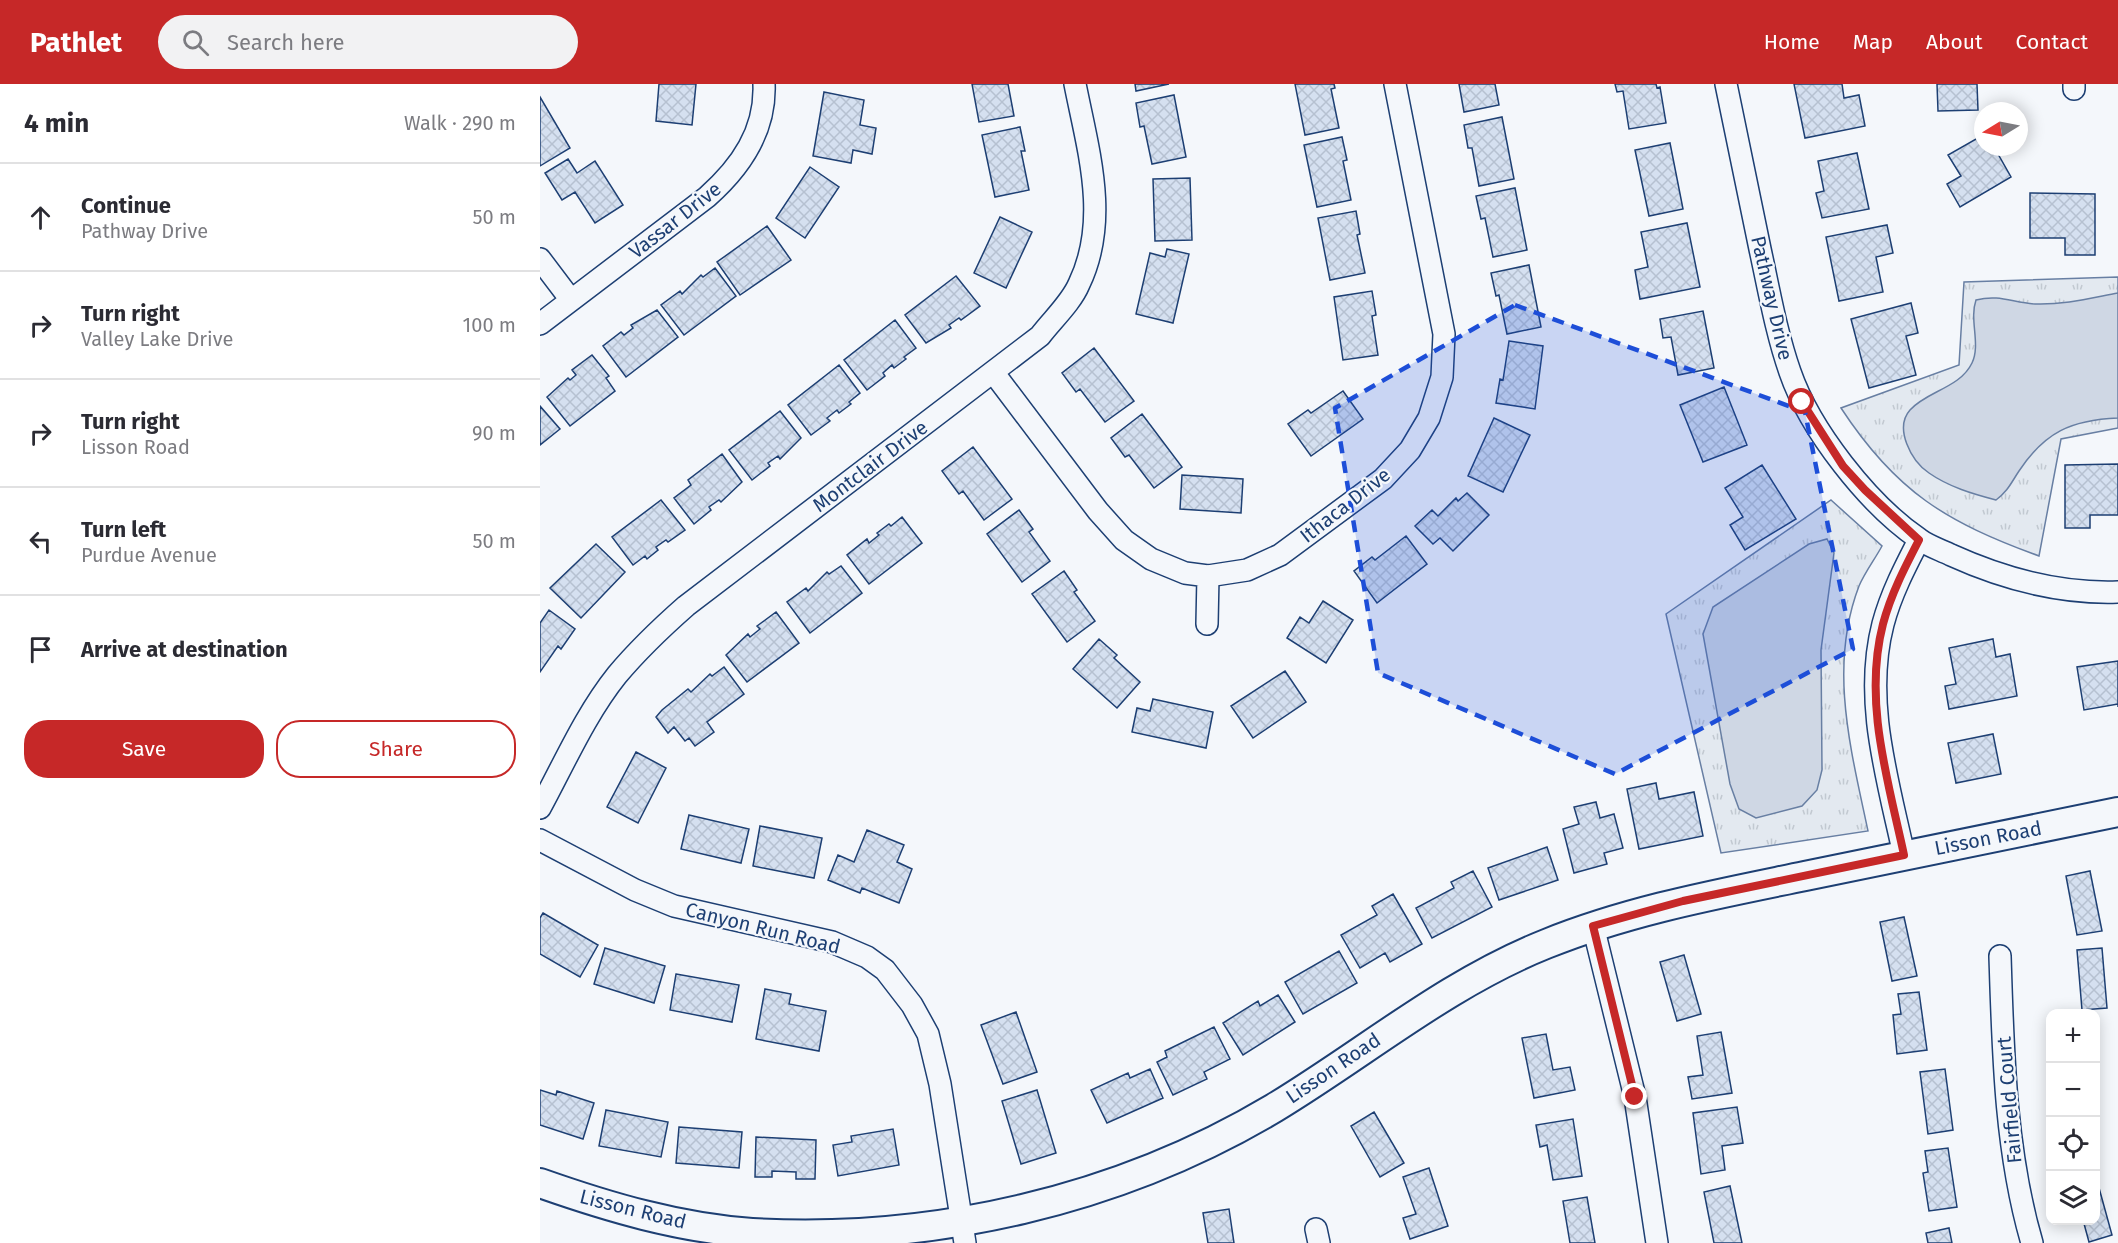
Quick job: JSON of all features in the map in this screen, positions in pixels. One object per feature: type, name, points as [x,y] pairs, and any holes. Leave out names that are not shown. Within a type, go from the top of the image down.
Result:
[{"type":"street","name":"Vassar Drive","points":[[540,324],[707,197],[731,176],[757,132],[764,84]]},
{"type":"street","name":"Montclair Drive","points":[[540,808],[587,720],[615,677],[649,638],[686,606],[1040,336],[1078,287],[1090,258],[1097,204],[1075,84]]},
{"type":"street","name":"Ithaca Drive","points":[[993,372],[1098,511],[1124,540],[1164,567],[1208,576],[1227,574],[1261,565],[1280,555],[1383,479],[1410,450],[1435,404],[1442,377],[1444,333],[1395,84]]},
{"type":"street","name":"Pathway Drive","points":[[1726,84],[1776,327],[1802,402],[1843,466],[1865,490],[1919,540]]},
{"type":"street","points":[[540,259],[571,300]]},
{"type":"street","points":[[1904,855],[1883,756],[1875,688],[1883,624],[1892,597],[1919,540],[2005,576],[2068,590],[2118,592]]},
{"type":"street","points":[[1207,624],[1208,576]]},
{"type":"street","name":"Lisson Road","points":[[540,1183],[639,1214],[750,1233],[862,1235],[963,1233],[1128,1180],[1171,1162],[1279,1105],[1449,992],[1499,965],[1593,926],[1683,901],[2118,812]]},
{"type":"street","name":"Canyon Run Road","points":[[540,840],[635,890],[674,906],[832,942],[867,957],[885,970],[912,1005],[928,1034],[940,1084],[963,1233]]},
{"type":"street","points":[[1593,926],[1635,1097],[1657,1243]]},
{"type":"street","name":"Fairfield Court","points":[[2000,956],[2002,1033],[2012,1141],[2017,1184],[2032,1243]]},
{"type":"highlighted area","points":[[1515,305],[1805,412],[1853,649],[1615,774],[1378,673],[1335,408]]},
{"type":"green space","points":[[2118,277],[2118,428],[2061,439],[2039,556],[1977,530],[1926,501],[1882,462],[1841,408],[1959,365],[1964,282]]},
{"type":"green space","points":[[1831,500],[1882,546],[1859,586],[1850,616],[1845,647],[1846,708],[1855,770],[1868,831],[1721,853],[1666,614]]},
{"type":"shaded area","points":[[2118,293],[2118,418],[2073,425],[2049,438],[2029,458],[1996,500],[1953,486],[1922,468],[1911,453],[1904,435],[1905,417],[1925,398],[1960,378],[1972,363],[1975,348],[1974,308],[1976,300],[1999,298],[2046,304]]},
{"type":"shaded area","points":[[1827,539],[1834,553],[1821,650],[1822,770],[1817,790],[1802,806],[1756,818],[1739,809],[1730,784],[1703,634],[1713,607],[1809,544]]},
{"type":"building","points":[[659,84],[696,84],[692,125],[656,121]]},
{"type":"building","points":[[972,84],[1008,84],[1014,116],[979,122]]},
{"type":"building","points":[[1135,84],[1169,84],[1136,91]]},
{"type":"building","points":[[1295,84],[1334,84],[1335,88],[1331,89],[1339,128],[1305,135]]},
{"type":"building","points":[[1459,84],[1495,84],[1499,105],[1464,112]]},
{"type":"building","points":[[1615,84],[1656,84],[1657,88],[1660,87],[1666,123],[1629,129],[1623,91],[1617,92]]},
{"type":"building","points":[[1794,84],[1842,84],[1844,98],[1859,95],[1865,126],[1805,138]]},
{"type":"building","points":[[1937,84],[1977,84],[1978,102],[1974,102],[1974,110],[1938,111]]},
{"type":"building","points":[[824,92],[864,100],[860,125],[876,128],[872,154],[853,150],[851,163],[813,156]]},
{"type":"building","points":[[1174,95],[1186,157],[1152,164],[1144,126],[1140,127],[1136,103]]},
{"type":"building","points":[[540,97],[570,148],[540,166]]},
{"type":"building","points":[[1502,117],[1514,179],[1479,186],[1472,148],[1468,148],[1464,125]]},
{"type":"building","points":[[1020,127],[1025,151],[1021,151],[1029,190],[995,197],[982,135]]},
{"type":"building","points":[[1342,137],[1347,160],[1343,161],[1351,200],[1317,207],[1304,145]]},
{"type":"building","points":[[1974,140],[1974,156],[1999,156],[2011,177],[1960,207],[1947,184],[1961,176],[1948,155]]},
{"type":"building","points":[[1670,143],[1683,209],[1649,216],[1635,150]]},
{"type":"building","points":[[1857,153],[1869,209],[1822,218],[1816,193],[1824,191],[1818,161]]},
{"type":"building","points":[[568,159],[577,173],[595,161],[623,205],[595,223],[575,192],[562,200],[545,173]]},
{"type":"building","points":[[810,167],[839,187],[805,238],[776,218]]},
{"type":"building","points":[[1190,178],[1192,240],[1155,241],[1153,179]]},
{"type":"building","points":[[1515,188],[1527,250],[1493,257],[1485,218],[1481,219],[1476,196]]},
{"type":"building","points":[[2030,193],[2095,194],[2095,255],[2065,255],[2065,238],[2030,238]]},
{"type":"building","points":[[1356,211],[1360,234],[1357,235],[1365,273],[1330,280],[1318,218]]},
{"type":"building","points":[[1000,217],[1032,232],[1006,288],[974,273]]},
{"type":"building","points":[[1687,223],[1700,287],[1640,299],[1635,270],[1648,267],[1641,232]]},
{"type":"building","points":[[1887,225],[1893,253],[1876,257],[1883,292],[1839,301],[1826,237]]},
{"type":"building","points":[[767,226],[791,260],[740,295],[717,262]]},
{"type":"building","points":[[1167,249],[1189,254],[1173,323],[1136,314],[1150,253],[1165,257]]},
{"type":"building","points":[[1529,265],[1541,327],[1507,334],[1499,295],[1496,296],[1491,273]]},
{"type":"building","points":[[715,268],[736,296],[684,335],[661,305],[680,291],[682,294],[701,275],[703,277]]},
{"type":"building","points":[[956,276],[980,306],[961,320],[959,318],[949,325],[951,328],[926,343],[905,315]]},
{"type":"building","points":[[1372,291],[1376,315],[1372,316],[1378,355],[1343,360],[1334,297]]},
{"type":"building","points":[[1911,303],[1918,333],[1906,336],[1916,375],[1869,388],[1851,319]]},
{"type":"building","points":[[657,310],[678,337],[626,377],[603,346],[621,332],[624,335],[633,328],[631,325]]},
{"type":"building","points":[[1703,311],[1714,368],[1678,375],[1671,337],[1663,338],[1660,319]]},
{"type":"building","points":[[895,320],[916,348],[894,368],[892,365],[883,373],[885,376],[867,390],[844,360]]},
{"type":"building","points":[[1509,341],[1543,346],[1535,409],[1496,403],[1500,379],[1503,380]]},
{"type":"building","points":[[1094,348],[1134,401],[1105,422],[1080,389],[1076,392],[1062,373]]},
{"type":"building","points":[[592,355],[609,376],[606,378],[615,391],[570,426],[547,397],[568,378],[570,380],[576,375],[572,370]]},
{"type":"building","points":[[839,365],[860,393],[849,402],[851,404],[839,413],[837,410],[827,418],[830,421],[811,435],[788,405]]},
{"type":"building","points":[[1724,387],[1747,445],[1703,462],[1680,405]]},
{"type":"building","points":[[1343,391],[1363,419],[1311,456],[1288,424],[1308,410],[1311,413]]},
{"type":"building","points":[[540,406],[560,429],[540,445]]},
{"type":"building","points":[[780,411],[801,438],[780,459],[778,456],[768,463],[770,466],[752,480],[729,450]]},
{"type":"building","points":[[1142,414],[1182,467],[1154,488],[1129,455],[1125,457],[1111,438]]},
{"type":"building","points":[[1494,418],[1530,435],[1503,492],[1468,476]]},
{"type":"building","points":[[973,447],[1012,499],[984,520],[963,491],[959,494],[942,471]]},
{"type":"building","points":[[722,454],[742,482],[721,502],[719,500],[709,507],[711,510],[694,524],[674,498],[691,485],[688,480]]},
{"type":"building","points":[[2118,464],[2118,515],[2090,515],[2090,528],[2065,528],[2065,465]]},
{"type":"building","points":[[1762,465],[1796,519],[1745,550],[1730,525],[1743,517],[1725,488]]},
{"type":"building","points":[[1182,475],[1243,479],[1241,513],[1180,509]]},
{"type":"building","points":[[1467,493],[1489,515],[1453,551],[1440,538],[1433,544],[1415,526],[1432,510],[1438,516],[1456,498],[1458,501]]},
{"type":"building","points":[[661,500],[685,530],[656,547],[658,550],[647,559],[645,556],[633,565],[612,537]]},
{"type":"building","points":[[1019,510],[1033,529],[1029,532],[1050,561],[1022,582],[987,534]]},
{"type":"building","points":[[902,517],[922,543],[869,584],[847,555],[867,539],[869,543],[879,535],[877,533]]},
{"type":"building","points":[[1406,536],[1427,564],[1377,603],[1354,571],[1372,557],[1375,560]]},
{"type":"building","points":[[596,544],[625,572],[581,618],[550,588]]},
{"type":"building","points":[[841,566],[862,593],[810,633],[787,602],[806,588],[808,591],[827,572],[829,574]]},
{"type":"building","points":[[1064,571],[1077,590],[1074,592],[1095,621],[1067,642],[1032,594]]},
{"type":"building","points":[[1323,601],[1353,620],[1326,663],[1287,638],[1300,617],[1309,623]]},
{"type":"building","points":[[549,610],[575,629],[561,649],[558,646],[540,672],[540,623]]},
{"type":"building","points":[[776,612],[799,643],[747,682],[726,655],[748,634],[750,637],[760,629],[757,626]]},
{"type":"building","points":[[1099,639],[1117,655],[1114,658],[1140,682],[1117,708],[1073,669]]},
{"type":"building","points":[[1993,639],[1996,657],[2010,654],[2017,696],[1949,709],[1945,686],[1956,684],[1949,648]]},
{"type":"building","points":[[2118,661],[2118,704],[2084,710],[2077,667]]},
{"type":"building","points":[[724,667],[744,694],[707,722],[714,732],[695,746],[689,738],[685,741],[674,727],[668,733],[656,717],[688,689],[691,692],[710,674],[712,676]]},
{"type":"building","points":[[1285,671],[1306,702],[1253,738],[1231,706]]},
{"type":"building","points":[[1153,699],[1213,712],[1206,748],[1132,732],[1137,708],[1150,711]]},
{"type":"building","points":[[1993,734],[2001,774],[1956,783],[1948,743]]},
{"type":"building","points":[[636,752],[666,768],[638,823],[607,807]]},
{"type":"building","points":[[1656,783],[1659,799],[1694,792],[1703,836],[1639,849],[1627,789]]},
{"type":"building","points":[[1596,802],[1600,818],[1614,814],[1623,848],[1604,853],[1607,864],[1574,873],[1563,829],[1579,824],[1574,807]]},
{"type":"building","points":[[689,815],[749,829],[741,863],[681,849]]},
{"type":"building","points":[[760,826],[822,838],[814,878],[753,866]]},
{"type":"building","points":[[867,830],[904,845],[897,862],[912,869],[899,903],[862,888],[860,893],[828,880],[838,855],[854,862]]},
{"type":"building","points":[[1547,847],[1558,880],[1499,900],[1488,868]]},
{"type":"building","points":[[1473,871],[1492,907],[1432,938],[1416,908],[1454,888],[1451,882]]},
{"type":"building","points":[[2090,871],[2102,931],[2077,935],[2066,876]]},
{"type":"building","points":[[1393,894],[1422,944],[1390,962],[1385,953],[1360,968],[1341,935],[1377,915],[1372,906]]},
{"type":"building","points":[[543,913],[598,945],[580,977],[540,954],[540,918]]},
{"type":"building","points":[[1904,917],[1917,976],[1892,981],[1880,922]]},
{"type":"building","points":[[605,948],[665,966],[654,1003],[594,984]]},
{"type":"building","points":[[2102,948],[2107,1008],[2082,1009],[2077,950]]},
{"type":"building","points":[[1339,951],[1357,983],[1303,1014],[1285,982]]},
{"type":"building","points":[[1684,955],[1701,1014],[1677,1021],[1660,962]]},
{"type":"building","points":[[676,974],[739,985],[732,1022],[670,1010]]},
{"type":"building","points":[[765,989],[791,994],[789,1004],[826,1011],[819,1051],[756,1039]]},
{"type":"building","points":[[1919,992],[1927,1050],[1897,1054],[1893,1015],[1901,1014],[1898,994]]},
{"type":"building","points":[[1278,995],[1295,1022],[1243,1055],[1223,1023],[1258,1001],[1260,1006]]},
{"type":"building","points":[[1016,1012],[1037,1072],[1003,1084],[981,1025]]},
{"type":"building","points":[[1214,1027],[1230,1059],[1204,1072],[1207,1079],[1173,1095],[1157,1062],[1167,1057],[1165,1051]]},
{"type":"building","points":[[1721,1032],[1732,1093],[1692,1099],[1688,1077],[1703,1075],[1697,1036]]},
{"type":"building","points":[[1546,1034],[1553,1070],[1570,1067],[1575,1090],[1534,1098],[1522,1038]]},
{"type":"building","points":[[1150,1069],[1163,1098],[1107,1123],[1091,1090],[1128,1073],[1130,1078]]},
{"type":"building","points":[[1945,1069],[1953,1130],[1928,1134],[1920,1072]]},
{"type":"building","points":[[540,1090],[556,1095],[557,1091],[594,1103],[583,1139],[540,1125]]},
{"type":"building","points":[[1037,1090],[1056,1153],[1021,1164],[1002,1101]]},
{"type":"building","points":[[1737,1107],[1743,1143],[1722,1146],[1725,1170],[1701,1174],[1693,1113]]},
{"type":"building","points":[[606,1110],[668,1122],[661,1157],[599,1146]]},
{"type":"building","points":[[1374,1112],[1404,1163],[1380,1177],[1351,1126]]},
{"type":"building","points":[[1573,1119],[1582,1176],[1553,1180],[1547,1145],[1540,1147],[1536,1125]]},
{"type":"building","points":[[679,1127],[742,1132],[739,1168],[676,1163]]},
{"type":"building","points":[[893,1129],[899,1165],[838,1176],[833,1145],[852,1142],[851,1136]]},
{"type":"building","points":[[756,1137],[816,1140],[815,1179],[796,1179],[796,1172],[772,1171],[772,1177],[755,1177]]},
{"type":"building","points":[[1948,1148],[1957,1207],[1929,1211],[1923,1173],[1928,1172],[1925,1151]]},
{"type":"building","points":[[1429,1168],[1448,1226],[1410,1239],[1403,1218],[1416,1214],[1403,1177]]},
{"type":"building","points":[[1730,1186],[1742,1243],[1714,1243],[1704,1192]]},
{"type":"building","points":[[2100,1192],[2112,1235],[2089,1242],[2084,1225],[2100,1225]]},
{"type":"building","points":[[1587,1197],[1595,1243],[1570,1243],[1563,1201]]},
{"type":"building","points":[[1229,1209],[1234,1243],[1208,1243],[1203,1213]]},
{"type":"building","points":[[1949,1228],[1952,1243],[1928,1243],[1926,1233]]},
{"type":"route","points":[[1635,1097],[1593,926],[1683,901],[1904,855],[1883,756],[1875,688],[1877,653],[1883,624],[1892,597],[1919,540],[1865,490],[1843,466],[1802,402]]}]
